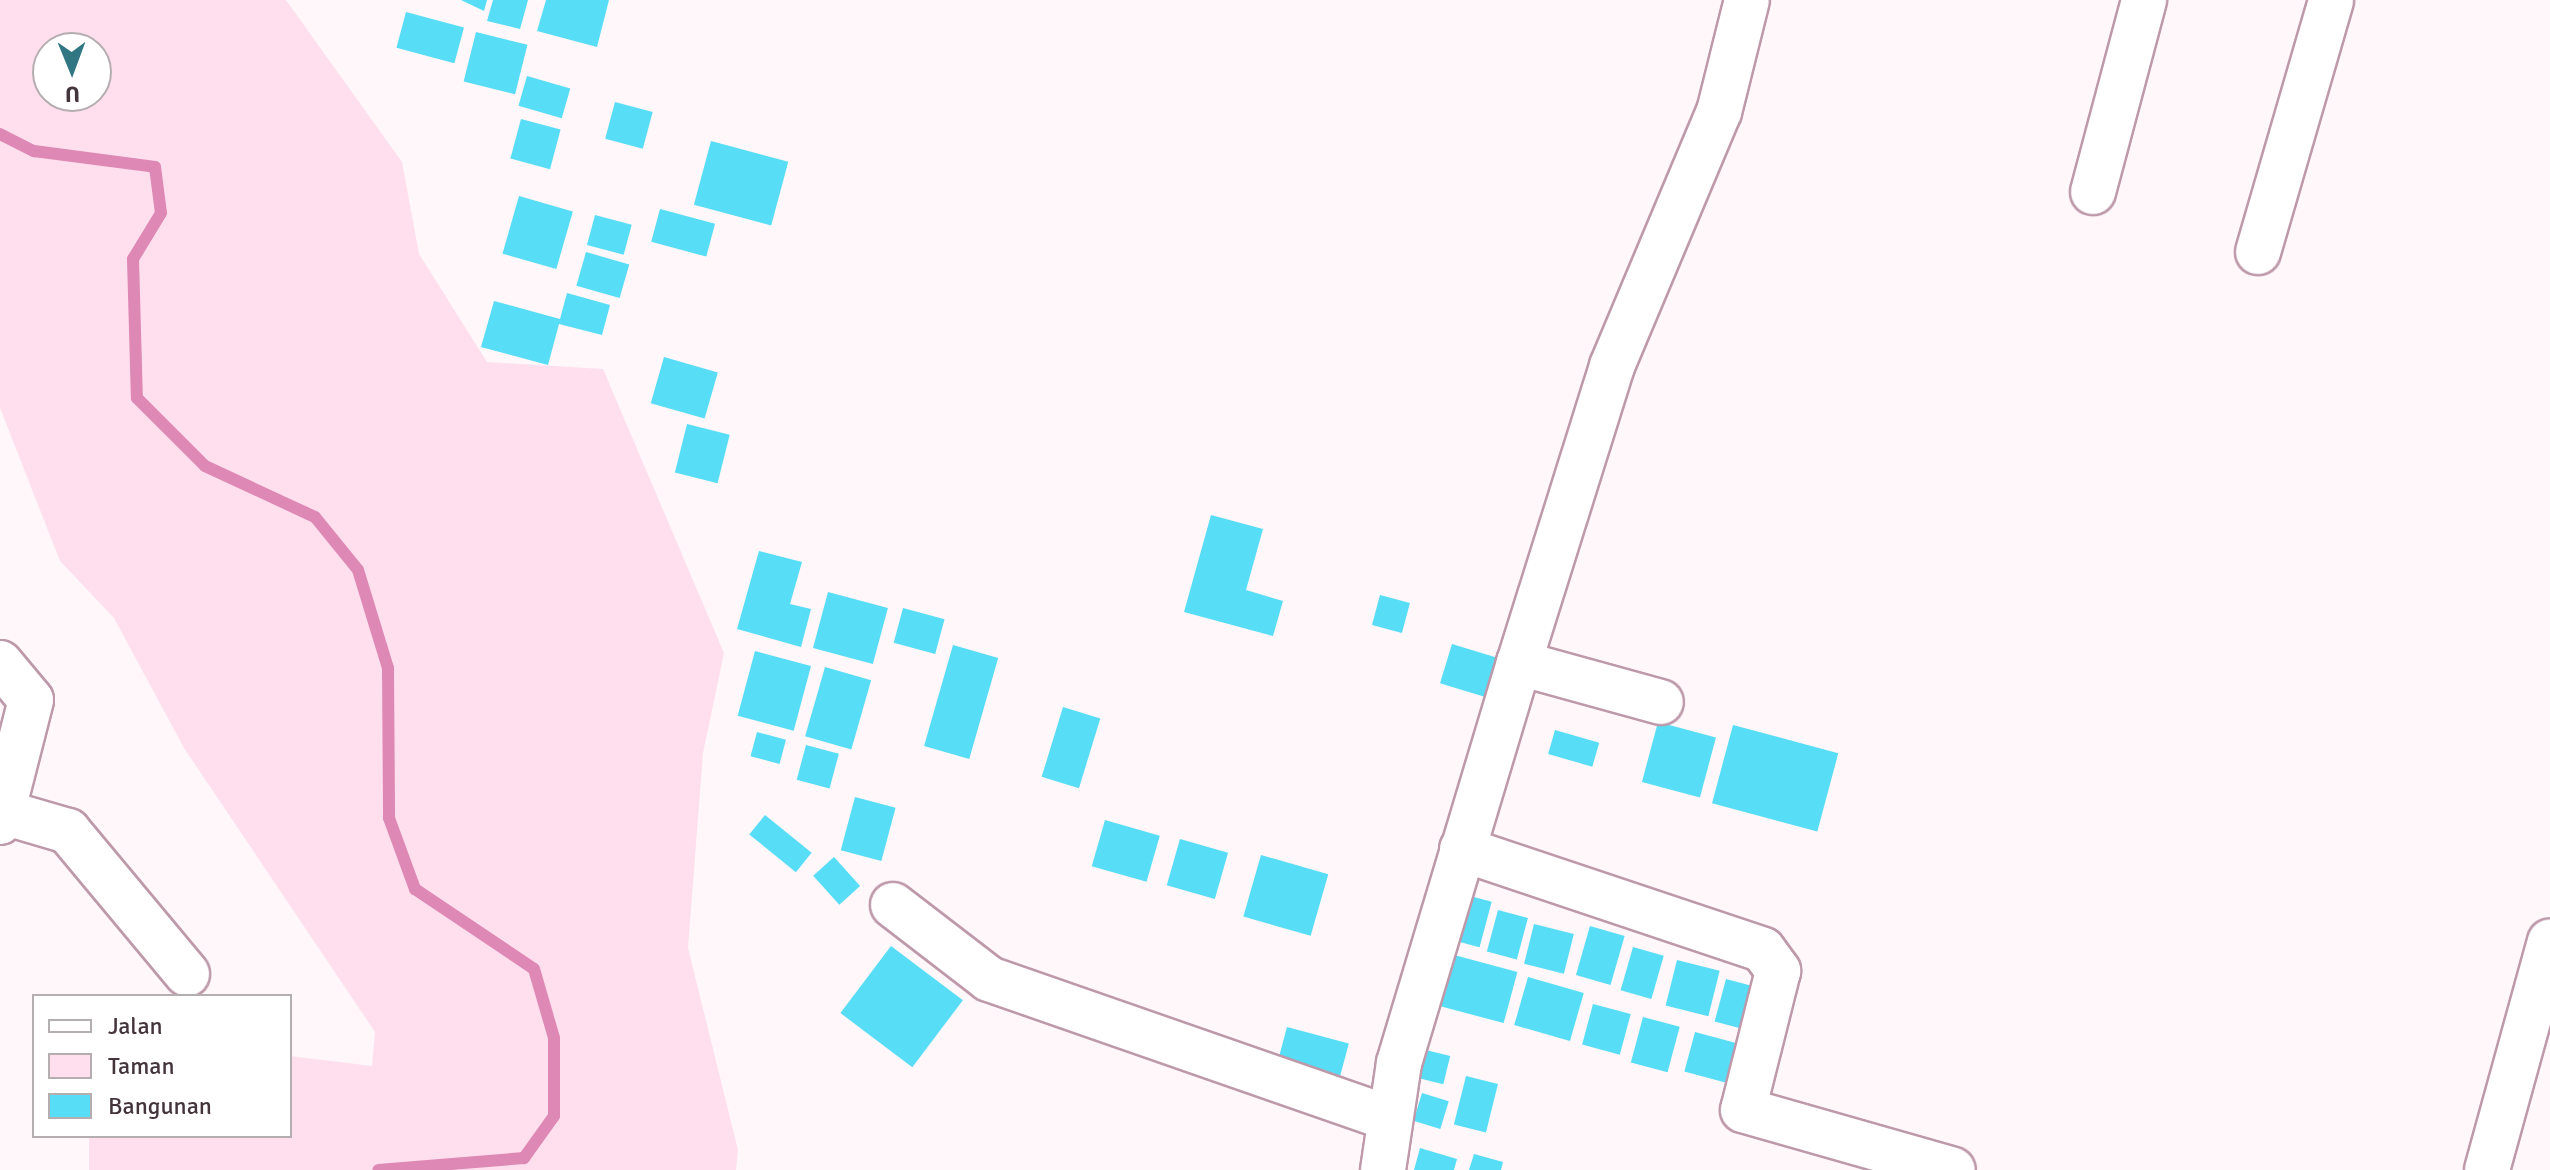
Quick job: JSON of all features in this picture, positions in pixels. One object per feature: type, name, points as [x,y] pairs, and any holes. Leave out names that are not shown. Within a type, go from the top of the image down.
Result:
[{"type":"street","points":[[1383,1170],[1389,1118],[1462,849],[1519,663],[1612,366],[1719,112],[1747,0]]},
{"type":"street","points":[[2093,192],[2144,0]]},
{"type":"street","points":[[2258,252],[2331,0]]},
{"type":"street","points":[[0,663],[31,700],[1,817],[68,831],[187,974]]},
{"type":"street","points":[[1519,663],[1661,702]]},
{"type":"street","points":[[1462,849],[1763,950],[1778,971],[1743,1110],[1953,1170]]},
{"type":"street","points":[[893,905],[989,979],[1389,1118]]},
{"type":"street","points":[[2487,1170],[2550,942]]},
{"type":"green space","points":[[0,0],[286,0],[402,162],[419,254],[487,362],[603,369],[724,653],[703,753],[688,948],[738,1150],[736,1170],[89,1170],[89,1138],[292,1138],[292,1056],[372,1066],[375,1032],[184,748],[114,618],[60,561],[0,408]]},
{"type":"building","points":[[461,0],[487,0],[484,11]]},
{"type":"building","points":[[493,0],[528,0],[520,29],[487,21]]},
{"type":"building","points":[[546,0],[609,0],[597,47],[537,31]]},
{"type":"building","points":[[406,12],[464,28],[454,63],[396,48]]},
{"type":"building","points":[[476,32],[527,45],[515,94],[464,81]]},
{"type":"building","points":[[527,76],[570,88],[562,118],[518,106]]},
{"type":"building","points":[[615,102],[653,112],[643,149],[605,139]]},
{"type":"building","points":[[521,119],[561,130],[550,169],[510,159]]},
{"type":"building","points":[[711,141],[788,162],[771,225],[694,205]]},
{"type":"building","points":[[519,196],[573,211],[556,269],[502,254]]},
{"type":"building","points":[[660,209],[715,224],[706,257],[651,242]]},
{"type":"building","points":[[595,215],[632,225],[624,255],[587,245]]},
{"type":"building","points":[[586,252],[629,264],[620,298],[576,286]]},
{"type":"building","points":[[567,293],[610,305],[602,335],[559,324],[548,365],[481,347],[494,301],[560,319]]},
{"type":"building","points":[[664,357],[718,372],[705,419],[651,403]]},
{"type":"building","points":[[687,424],[730,435],[718,483],[675,473]]},
{"type":"building","points":[[1211,515],[1263,529],[1246,590],[1283,601],[1273,636],[1184,612]]},
{"type":"building","points":[[759,551],[802,562],[790,604],[811,609],[801,647],[737,629]]},
{"type":"building","points":[[828,592],[888,608],[873,664],[813,648]]},
{"type":"building","points":[[1380,595],[1410,603],[1402,633],[1372,625]]},
{"type":"building","points":[[903,608],[945,619],[935,654],[894,643]]},
{"type":"building","points":[[1452,644],[1499,658],[1487,698],[1440,683]]},
{"type":"building","points":[[953,645],[998,658],[969,759],[924,746]]},
{"type":"building","points":[[755,651],[811,666],[794,731],[738,716]]},
{"type":"building","points":[[825,667],[871,680],[851,749],[805,736]]},
{"type":"building","points":[[1063,707],[1100,718],[1079,788],[1042,777]]},
{"type":"building","points":[[1658,722],[1716,738],[1700,797],[1642,782]]},
{"type":"building","points":[[1733,725],[1838,753],[1817,831],[1712,803]]},
{"type":"building","points":[[1555,730],[1599,743],[1592,767],[1548,754]]},
{"type":"building","points":[[757,732],[786,740],[780,764],[751,756]]},
{"type":"building","points":[[806,745],[839,754],[830,789],[797,780]]},
{"type":"building","points":[[855,797],[896,808],[881,861],[841,850]]},
{"type":"building","points":[[765,815],[812,853],[796,872],[749,834]]},
{"type":"building","points":[[1105,820],[1160,836],[1147,882],[1092,866]]},
{"type":"building","points":[[1180,839],[1228,853],[1215,899],[1167,885]]},
{"type":"building","points":[[1261,855],[1328,874],[1311,936],[1243,917]]},
{"type":"building","points":[[834,857],[860,886],[839,905],[813,876]]},
{"type":"building","points":[[1455,892],[1492,902],[1480,947],[1443,937]]},
{"type":"building","points":[[1498,910],[1528,918],[1517,960],[1487,952]]},
{"type":"building","points":[[1534,924],[1574,934],[1564,974],[1524,964]]},
{"type":"building","points":[[1590,926],[1625,936],[1611,985],[1576,975]]},
{"type":"building","points":[[891,946],[963,1000],[912,1067],[840,1013]]},
{"type":"building","points":[[1633,947],[1664,956],[1651,999],[1621,990]]},
{"type":"building","points":[[1443,952],[1517,972],[1504,1023],[1429,1003]]},
{"type":"building","points":[[1677,960],[1720,971],[1708,1016],[1666,1006]]},
{"type":"building","points":[[1528,977],[1584,993],[1570,1041],[1514,1025]]},
{"type":"building","points":[[1726,979],[1766,990],[1754,1032],[1715,1022]]},
{"type":"building","points":[[1593,1004],[1631,1014],[1620,1055],[1582,1045]]},
{"type":"building","points":[[1643,1017],[1680,1027],[1668,1072],[1631,1062]]},
{"type":"building","points":[[1287,1027],[1349,1044],[1340,1076],[1278,1060]]},
{"type":"building","points":[[1695,1032],[1743,1045],[1733,1085],[1684,1072]]},
{"type":"building","points":[[1426,1050],[1450,1056],[1443,1084],[1419,1078]]},
{"type":"building","points":[[1466,1076],[1498,1084],[1486,1132],[1454,1125]]},
{"type":"building","points":[[1422,1093],[1449,1101],[1440,1129],[1414,1121]]},
{"type":"building","points":[[1420,1148],[1457,1159],[1454,1170],[1414,1170]]},
{"type":"building","points":[[1474,1154],[1503,1162],[1501,1170],[1469,1170]]},
{"type":"waterway","points":[[0,134],[34,151],[155,167],[161,213],[133,259],[137,398],[205,466],[315,517],[358,570],[388,668],[389,818],[415,889],[534,969],[554,1038],[554,1116],[524,1158],[378,1170]]}]
